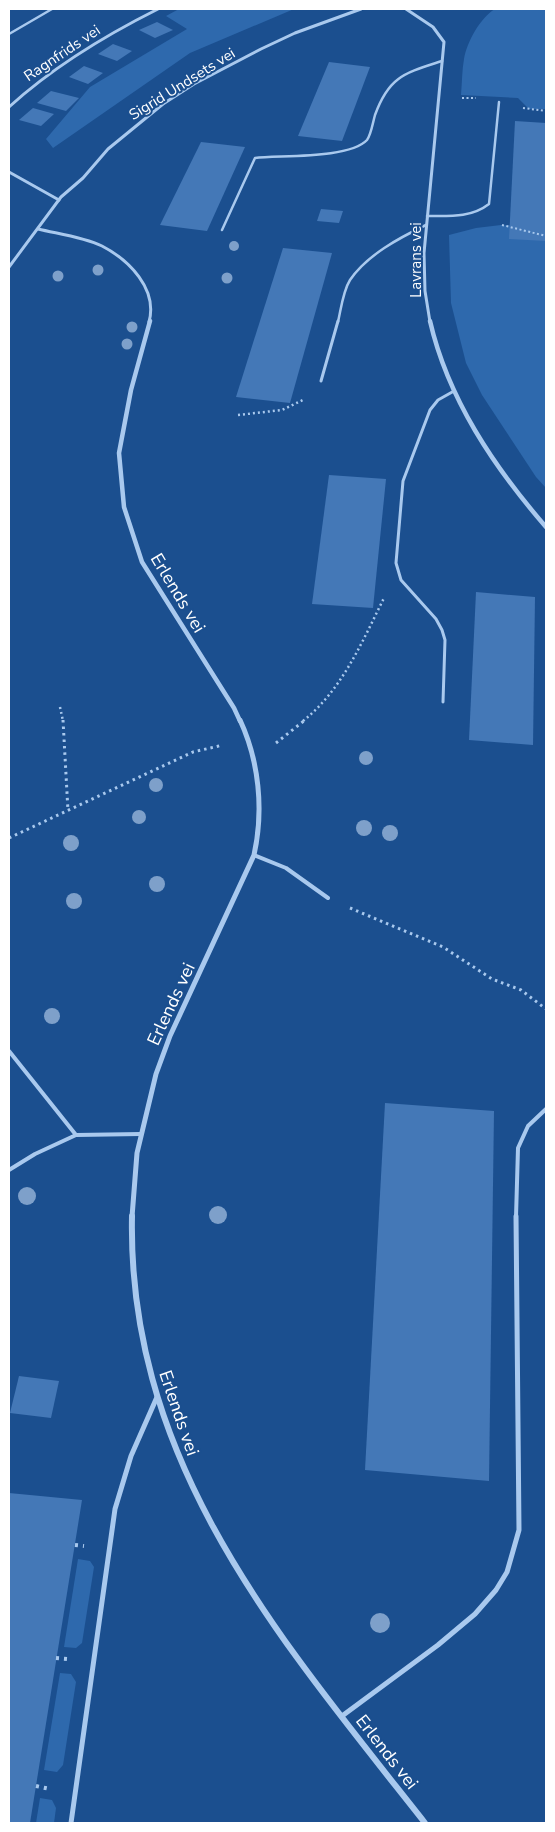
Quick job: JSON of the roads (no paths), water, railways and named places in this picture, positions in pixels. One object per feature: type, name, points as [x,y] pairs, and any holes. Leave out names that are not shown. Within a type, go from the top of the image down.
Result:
[{"type":"street","name":"Ragnfrids vei","points":[[9,107],[34,84],[76,53],[158,9]]},
{"type":"street","name":"Sigrid Undsets vei","points":[[9,267],[59,200],[87,175],[108,150],[132,129],[180,95],[256,52],[317,24],[361,9]]},
{"type":"street","name":"Lavrans vei","points":[[406,9],[425,21],[442,36],[444,42],[424,262],[428,306],[440,357],[454,391],[494,460],[546,526]]},
{"type":"street","points":[[9,172],[59,200]]},
{"type":"street","name":"Erlends vei","points":[[38,230],[76,238],[101,246],[133,270],[144,282],[150,296],[152,312],[131,390],[120,453],[124,507],[142,562],[234,708],[249,740],[258,795],[259,832],[254,855],[165,1048],[151,1088],[140,1134],[132,1192],[132,1256],[136,1295],[147,1362],[188,1478],[237,1571],[272,1624],[425,1823]]},
{"type":"lane","points":[[9,34],[52,9]]},
{"type":"lane","points":[[222,230],[255,158],[337,152],[360,146],[367,140],[384,93],[388,88],[398,80],[419,69],[442,61]]},
{"type":"lane","points":[[427,216],[461,215],[480,212],[489,204],[499,102]]},
{"type":"lane","points":[[321,380],[349,282],[354,275],[390,245],[426,225]]},
{"type":"lane","points":[[442,702],[444,640],[442,630],[436,619],[401,580],[396,563],[403,481],[430,410],[438,400],[454,391]]},
{"type":"lane","points":[[254,855],[286,868],[328,898]]},
{"type":"lane","points":[[9,1051],[76,1135]]},
{"type":"lane","points":[[342,1716],[450,1636],[478,1610],[493,1594],[504,1577],[516,1546],[519,1530],[516,1220],[518,1148],[528,1126],[546,1109]]},
{"type":"lane","points":[[9,1170],[35,1154],[76,1135],[140,1134]]},
{"type":"lane","points":[[71,1823],[115,1509],[132,1456],[158,1396]]}]
